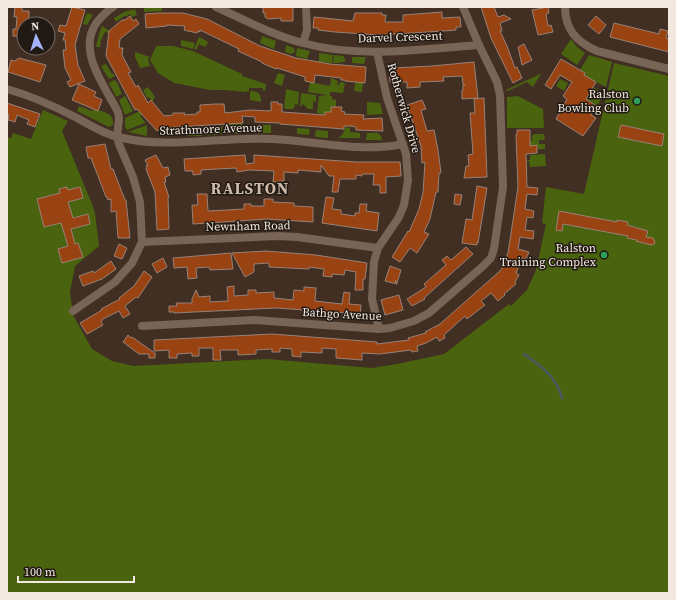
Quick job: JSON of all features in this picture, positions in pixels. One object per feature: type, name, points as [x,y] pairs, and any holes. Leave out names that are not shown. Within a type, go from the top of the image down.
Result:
[{"type":"street","points":[[73,311],[115,282],[132,263],[142,242],[140,202],[117,137],[119,119],[118,112],[92,63],[89,48],[95,25],[101,17],[113,7]]},
{"type":"street","name":"Darvel Crescent","points":[[216,7],[263,30],[303,43],[337,49],[376,52],[479,45]]},
{"type":"street","points":[[303,43],[307,30],[306,7]]},
{"type":"street","points":[[463,7],[479,45]]},
{"type":"street","points":[[565,7],[568,23],[573,34],[580,42],[590,48],[603,53],[669,69]]},
{"type":"street","name":"Bathgo Avenue","points":[[142,326],[254,320],[379,329],[400,326],[429,313],[465,283],[491,258],[503,187],[500,95],[497,82],[479,45]]},
{"type":"street","name":"Rotherwick Drive","points":[[376,52],[387,98],[403,144],[408,173],[405,199],[398,216],[378,248],[374,262],[372,298],[379,329]]},
{"type":"street","name":"Strathmore Avenue","points":[[7,89],[49,104],[106,133],[117,137],[139,141],[168,143],[253,138],[372,147],[403,144]]},
{"type":"street","name":"Newnham Road","points":[[142,242],[278,236],[297,237],[378,248]]},
{"type":"green space","points":[[144,7],[162,7],[162,11],[144,12]]},
{"type":"green space","points":[[135,9],[137,15],[132,17],[129,14],[116,22],[114,18],[124,12]]},
{"type":"green space","points":[[87,13],[93,15],[87,25],[83,24]]},
{"type":"green space","points":[[102,26],[110,31],[109,33],[105,32],[101,40],[100,47],[96,47],[99,34]]},
{"type":"green space","points":[[262,36],[276,41],[274,49],[260,43]]},
{"type":"green space","points":[[199,37],[208,43],[205,47],[199,44],[196,50],[194,49]]},
{"type":"green space","points":[[571,39],[576,46],[585,53],[577,65],[561,54]]},
{"type":"green space","points":[[181,40],[195,43],[193,49],[181,46]]},
{"type":"green space","points":[[286,45],[294,48],[295,52],[291,54],[285,52]]},
{"type":"green space","points":[[156,46],[173,46],[193,51],[242,74],[242,76],[266,84],[265,91],[263,91],[263,88],[249,88],[249,91],[245,92],[210,90],[174,83],[158,73],[150,60]]},
{"type":"green space","points":[[297,48],[310,51],[307,59],[296,56]]},
{"type":"green space","points":[[135,52],[150,57],[148,59],[150,66],[140,68],[135,57]]},
{"type":"green space","points":[[319,53],[333,55],[332,63],[319,62]]},
{"type":"green space","points":[[334,55],[344,56],[346,61],[333,63]]},
{"type":"green space","points":[[589,55],[612,62],[606,87],[583,76],[585,73],[580,70]]},
{"type":"green space","points":[[352,57],[366,57],[364,64],[352,63]]},
{"type":"green space","points":[[614,63],[669,76],[669,593],[7,593],[7,137],[11,138],[13,133],[31,139],[43,110],[68,121],[62,131],[95,213],[99,246],[75,266],[70,292],[73,315],[92,349],[112,361],[134,366],[267,359],[372,368],[444,354],[509,304],[511,306],[527,290],[536,270],[546,224],[542,223],[546,187],[584,194]]},
{"type":"green space","points":[[106,64],[115,76],[109,79],[101,66]]},
{"type":"green space","points":[[278,73],[285,75],[282,86],[274,83]]},
{"type":"green space","points":[[540,74],[533,87],[527,82],[508,91],[506,90]]},
{"type":"green space","points":[[331,78],[338,81],[337,84],[339,85],[340,82],[345,83],[343,93],[330,92],[332,99],[336,100],[336,107],[332,107],[331,112],[325,112],[325,114],[317,113],[319,96],[327,95],[308,92],[310,82],[330,86]]},
{"type":"green space","points":[[560,79],[568,83],[564,91],[556,86]]},
{"type":"green space","points":[[114,80],[117,82],[122,94],[116,97],[109,83]]},
{"type":"green space","points":[[355,83],[363,83],[362,92],[354,91]]},
{"type":"green space","points":[[148,87],[155,97],[153,101],[148,97],[147,98],[143,90]]},
{"type":"green space","points":[[593,87],[604,94],[597,106],[586,99]]},
{"type":"green space","points":[[286,89],[299,92],[298,107],[297,104],[295,104],[294,108],[292,109],[285,109]]},
{"type":"green space","points":[[250,91],[255,91],[258,93],[261,102],[250,100]]},
{"type":"green space","points":[[301,93],[316,95],[316,102],[313,101],[313,109],[308,109],[303,104],[300,106]]},
{"type":"green space","points":[[125,96],[133,111],[125,115],[119,100]]},
{"type":"green space","points":[[518,96],[543,109],[544,128],[507,128],[507,97]]},
{"type":"green space","points":[[367,102],[380,103],[383,114],[367,115]]},
{"type":"green space","points":[[79,106],[92,111],[93,109],[107,113],[112,118],[113,125],[109,127],[77,111]]},
{"type":"green space","points":[[146,108],[148,111],[140,116],[145,123],[127,130],[125,126],[125,118]]},
{"type":"green space","points":[[242,123],[243,133],[227,134],[226,124]]},
{"type":"green space","points":[[185,124],[187,124],[191,129],[202,133],[202,136],[187,136],[185,134]]},
{"type":"green space","points":[[147,125],[147,136],[128,132]]},
{"type":"green space","points":[[263,125],[271,125],[271,133],[263,133]]},
{"type":"green space","points":[[222,126],[222,134],[207,135],[207,127],[218,128]]},
{"type":"green space","points":[[346,127],[350,128],[350,132],[360,133],[360,138],[338,138],[342,135]]},
{"type":"green space","points":[[297,128],[310,129],[309,135],[297,134]]},
{"type":"green space","points":[[316,130],[328,131],[328,138],[315,137]]},
{"type":"green space","points":[[367,133],[378,133],[382,140],[366,140]]},
{"type":"green space","points":[[534,134],[544,134],[545,140],[539,140],[539,144],[545,144],[545,149],[538,149],[537,145],[529,146],[529,141],[532,141],[532,136]]},
{"type":"green space","points":[[545,154],[546,166],[530,167],[529,161],[527,160],[530,160],[530,155]]},
{"type":"building","points":[[15,7],[22,7],[22,11],[29,11],[29,16],[14,17]]},
{"type":"building","points":[[72,7],[85,10],[75,45],[78,65],[85,81],[70,87],[67,82],[71,80],[65,68],[63,50],[66,50],[65,40],[63,40],[65,33],[58,31],[60,25],[66,26]]},
{"type":"building","points":[[263,7],[293,7],[293,21],[281,21],[281,18],[268,19],[265,17],[265,13],[263,13]]},
{"type":"building","points":[[481,7],[494,7],[498,17],[504,15],[511,19],[500,23],[502,31],[500,31],[515,68],[517,67],[522,78],[513,83],[491,38]]},
{"type":"building","points":[[548,7],[549,13],[546,14],[548,26],[551,25],[553,32],[538,35],[532,10]]},
{"type":"building","points":[[442,12],[442,18],[460,17],[461,27],[456,27],[456,30],[379,35],[335,32],[313,28],[314,17],[353,21],[355,13],[382,13],[382,15],[386,15],[385,22],[403,22],[403,15]]},
{"type":"building","points":[[183,13],[207,19],[260,46],[296,58],[330,64],[366,67],[365,83],[315,75],[314,83],[305,81],[305,77],[277,68],[276,69],[262,63],[238,51],[239,49],[200,30],[200,32],[198,31],[197,33],[184,30],[185,26],[166,25],[167,26],[146,28],[145,14]]},
{"type":"building","points":[[130,16],[133,21],[136,19],[139,24],[120,39],[119,48],[123,48],[122,55],[131,72],[128,73],[136,87],[138,85],[148,103],[151,100],[164,116],[173,115],[173,113],[185,113],[184,115],[197,114],[197,112],[200,112],[200,105],[215,104],[224,104],[225,113],[250,110],[271,111],[271,102],[278,102],[278,104],[282,104],[282,112],[325,115],[325,112],[331,112],[331,107],[342,107],[341,111],[345,112],[344,114],[364,115],[363,119],[382,118],[383,131],[356,130],[356,127],[350,126],[344,126],[344,129],[255,122],[255,117],[242,116],[243,123],[161,128],[157,131],[137,109],[135,110],[106,56],[109,31],[122,20],[125,20]]},
{"type":"building","points":[[596,16],[606,25],[599,34],[588,25]]},
{"type":"building","points":[[614,23],[659,34],[660,29],[668,31],[666,38],[669,39],[669,52],[610,37]]},
{"type":"building","points":[[13,29],[16,29],[16,36],[13,36]]},
{"type":"building","points":[[524,44],[532,60],[522,65],[518,47]]},
{"type":"building","points":[[19,58],[46,65],[40,82],[8,72],[11,60],[15,61]]},
{"type":"building","points":[[561,59],[585,73],[584,75],[596,82],[586,99],[596,106],[591,115],[596,118],[583,136],[556,119],[567,99],[563,96],[572,82],[560,75],[551,89],[545,85]]},
{"type":"building","points":[[474,62],[478,98],[462,99],[463,85],[465,85],[463,84],[462,76],[443,77],[444,81],[420,82],[420,87],[407,88],[407,82],[390,82],[389,69],[393,68]]},
{"type":"building","points":[[79,84],[96,92],[94,96],[102,100],[98,111],[72,100]]},
{"type":"building","points":[[484,98],[487,177],[464,178],[466,166],[469,166],[468,155],[473,154],[470,113],[475,113],[474,99]]},
{"type":"building","points":[[422,100],[426,109],[421,110],[427,131],[434,130],[441,173],[439,173],[438,192],[436,192],[430,219],[424,232],[429,234],[417,253],[410,248],[400,262],[392,257],[408,231],[409,232],[419,209],[423,193],[425,162],[422,163],[421,146],[407,105]]},
{"type":"building","points":[[7,103],[40,114],[35,127],[27,124],[29,120],[17,115],[15,122],[8,120],[9,114],[7,113]]},
{"type":"building","points":[[621,125],[664,134],[662,146],[618,137]]},
{"type":"building","points":[[517,130],[530,130],[530,146],[537,145],[537,153],[526,154],[527,187],[538,188],[537,195],[527,194],[525,209],[534,211],[533,218],[527,217],[525,230],[534,231],[533,239],[520,237],[518,249],[529,252],[526,259],[522,258],[516,273],[519,275],[515,282],[516,284],[498,301],[491,293],[481,301],[485,305],[467,319],[465,316],[444,335],[445,338],[439,341],[437,337],[417,346],[418,351],[412,352],[411,350],[380,354],[362,353],[362,360],[336,358],[336,349],[322,348],[322,353],[301,352],[301,357],[292,356],[292,349],[280,348],[280,352],[272,352],[272,349],[256,350],[256,354],[238,355],[238,350],[220,350],[221,360],[213,360],[213,348],[199,348],[199,356],[192,356],[192,353],[177,354],[177,358],[169,358],[169,350],[154,351],[154,340],[272,334],[377,342],[377,344],[409,340],[408,338],[426,333],[425,332],[440,324],[501,270],[508,253],[518,187]]},
{"type":"building","points":[[105,144],[111,169],[113,169],[126,200],[130,238],[118,238],[116,211],[111,212],[111,199],[108,200],[106,197],[91,158],[88,158],[86,147]]},
{"type":"building","points":[[156,155],[163,168],[168,167],[170,175],[165,177],[166,182],[164,182],[169,197],[169,229],[157,230],[155,192],[146,169],[146,166],[148,165],[145,160]]},
{"type":"building","points":[[245,155],[246,164],[254,163],[254,155],[357,162],[400,162],[401,176],[386,177],[386,193],[380,193],[380,185],[373,185],[374,174],[362,174],[362,176],[356,175],[356,179],[340,179],[338,192],[332,192],[334,176],[329,176],[321,165],[321,172],[298,170],[298,173],[284,172],[284,181],[279,182],[273,182],[274,171],[249,170],[237,172],[236,168],[201,170],[201,174],[193,175],[193,171],[185,171],[184,159]]},
{"type":"building","points":[[477,186],[487,188],[477,245],[462,243],[466,219],[472,220]]},
{"type":"building","points":[[67,187],[68,190],[80,187],[83,198],[68,202],[73,218],[88,214],[90,224],[71,229],[75,244],[78,243],[83,257],[62,263],[58,249],[68,246],[61,223],[44,227],[37,199],[60,193],[59,189]]},
{"type":"building","points":[[197,194],[207,194],[208,211],[244,209],[244,204],[251,204],[251,206],[264,206],[264,199],[273,199],[273,202],[294,203],[294,206],[313,207],[313,222],[267,219],[193,224],[192,205],[198,205]]},
{"type":"building","points":[[455,194],[462,195],[460,205],[454,204]]},
{"type":"building","points":[[326,197],[334,198],[332,209],[341,210],[341,214],[355,216],[355,213],[359,213],[360,204],[367,204],[366,211],[379,213],[377,231],[322,223]]},
{"type":"building","points":[[559,211],[617,222],[617,220],[628,222],[627,225],[648,231],[646,237],[653,238],[655,242],[651,245],[627,238],[628,236],[563,224],[562,231],[556,230]]},
{"type":"building","points":[[119,244],[127,248],[122,259],[114,256]]},
{"type":"building","points":[[466,247],[473,254],[424,298],[425,299],[412,306],[407,299],[426,287],[424,284],[446,265],[442,260],[447,256],[451,260]]},
{"type":"building","points":[[266,251],[316,255],[367,263],[365,279],[363,279],[363,290],[355,290],[356,272],[345,270],[344,275],[332,274],[332,277],[323,276],[324,269],[309,267],[309,269],[269,267],[269,263],[254,264],[254,272],[245,277],[232,253]]},
{"type":"building","points":[[231,253],[233,269],[210,270],[209,267],[196,268],[197,278],[188,279],[187,267],[174,268],[173,258]]},
{"type":"building","points":[[163,258],[167,267],[157,273],[152,264]]},
{"type":"building","points":[[111,261],[116,269],[102,279],[83,286],[79,276],[93,271],[94,273]]},
{"type":"building","points":[[390,266],[401,270],[397,283],[395,280],[397,284],[385,281]]},
{"type":"building","points":[[144,271],[152,277],[138,298],[136,297],[125,306],[130,314],[123,318],[119,311],[103,319],[101,322],[103,325],[87,334],[80,323],[102,310],[101,309],[120,299],[119,298],[134,286]]},
{"type":"building","points":[[234,286],[234,296],[248,295],[248,290],[256,290],[256,293],[274,292],[274,298],[293,300],[294,290],[304,291],[304,287],[316,288],[315,301],[342,304],[344,292],[350,293],[349,304],[361,305],[360,314],[276,308],[169,312],[169,306],[177,306],[176,303],[192,303],[196,290],[199,297],[210,296],[210,302],[228,301],[227,287]]},
{"type":"building","points":[[399,295],[403,310],[385,315],[381,300]]},
{"type":"building","points":[[128,335],[156,354],[155,358],[149,358],[149,354],[139,354],[123,342]]},
{"type":"waterway","points":[[524,354],[548,373],[556,384],[562,398]]},
{"type":"place","name":"Ralston Bowling Club","points":[[637,101]]},
{"type":"place","name":"Ralston Training Complex","points":[[604,255]]},
{"type":"district","name":"RALSTON","points":[[250,188]]}]
